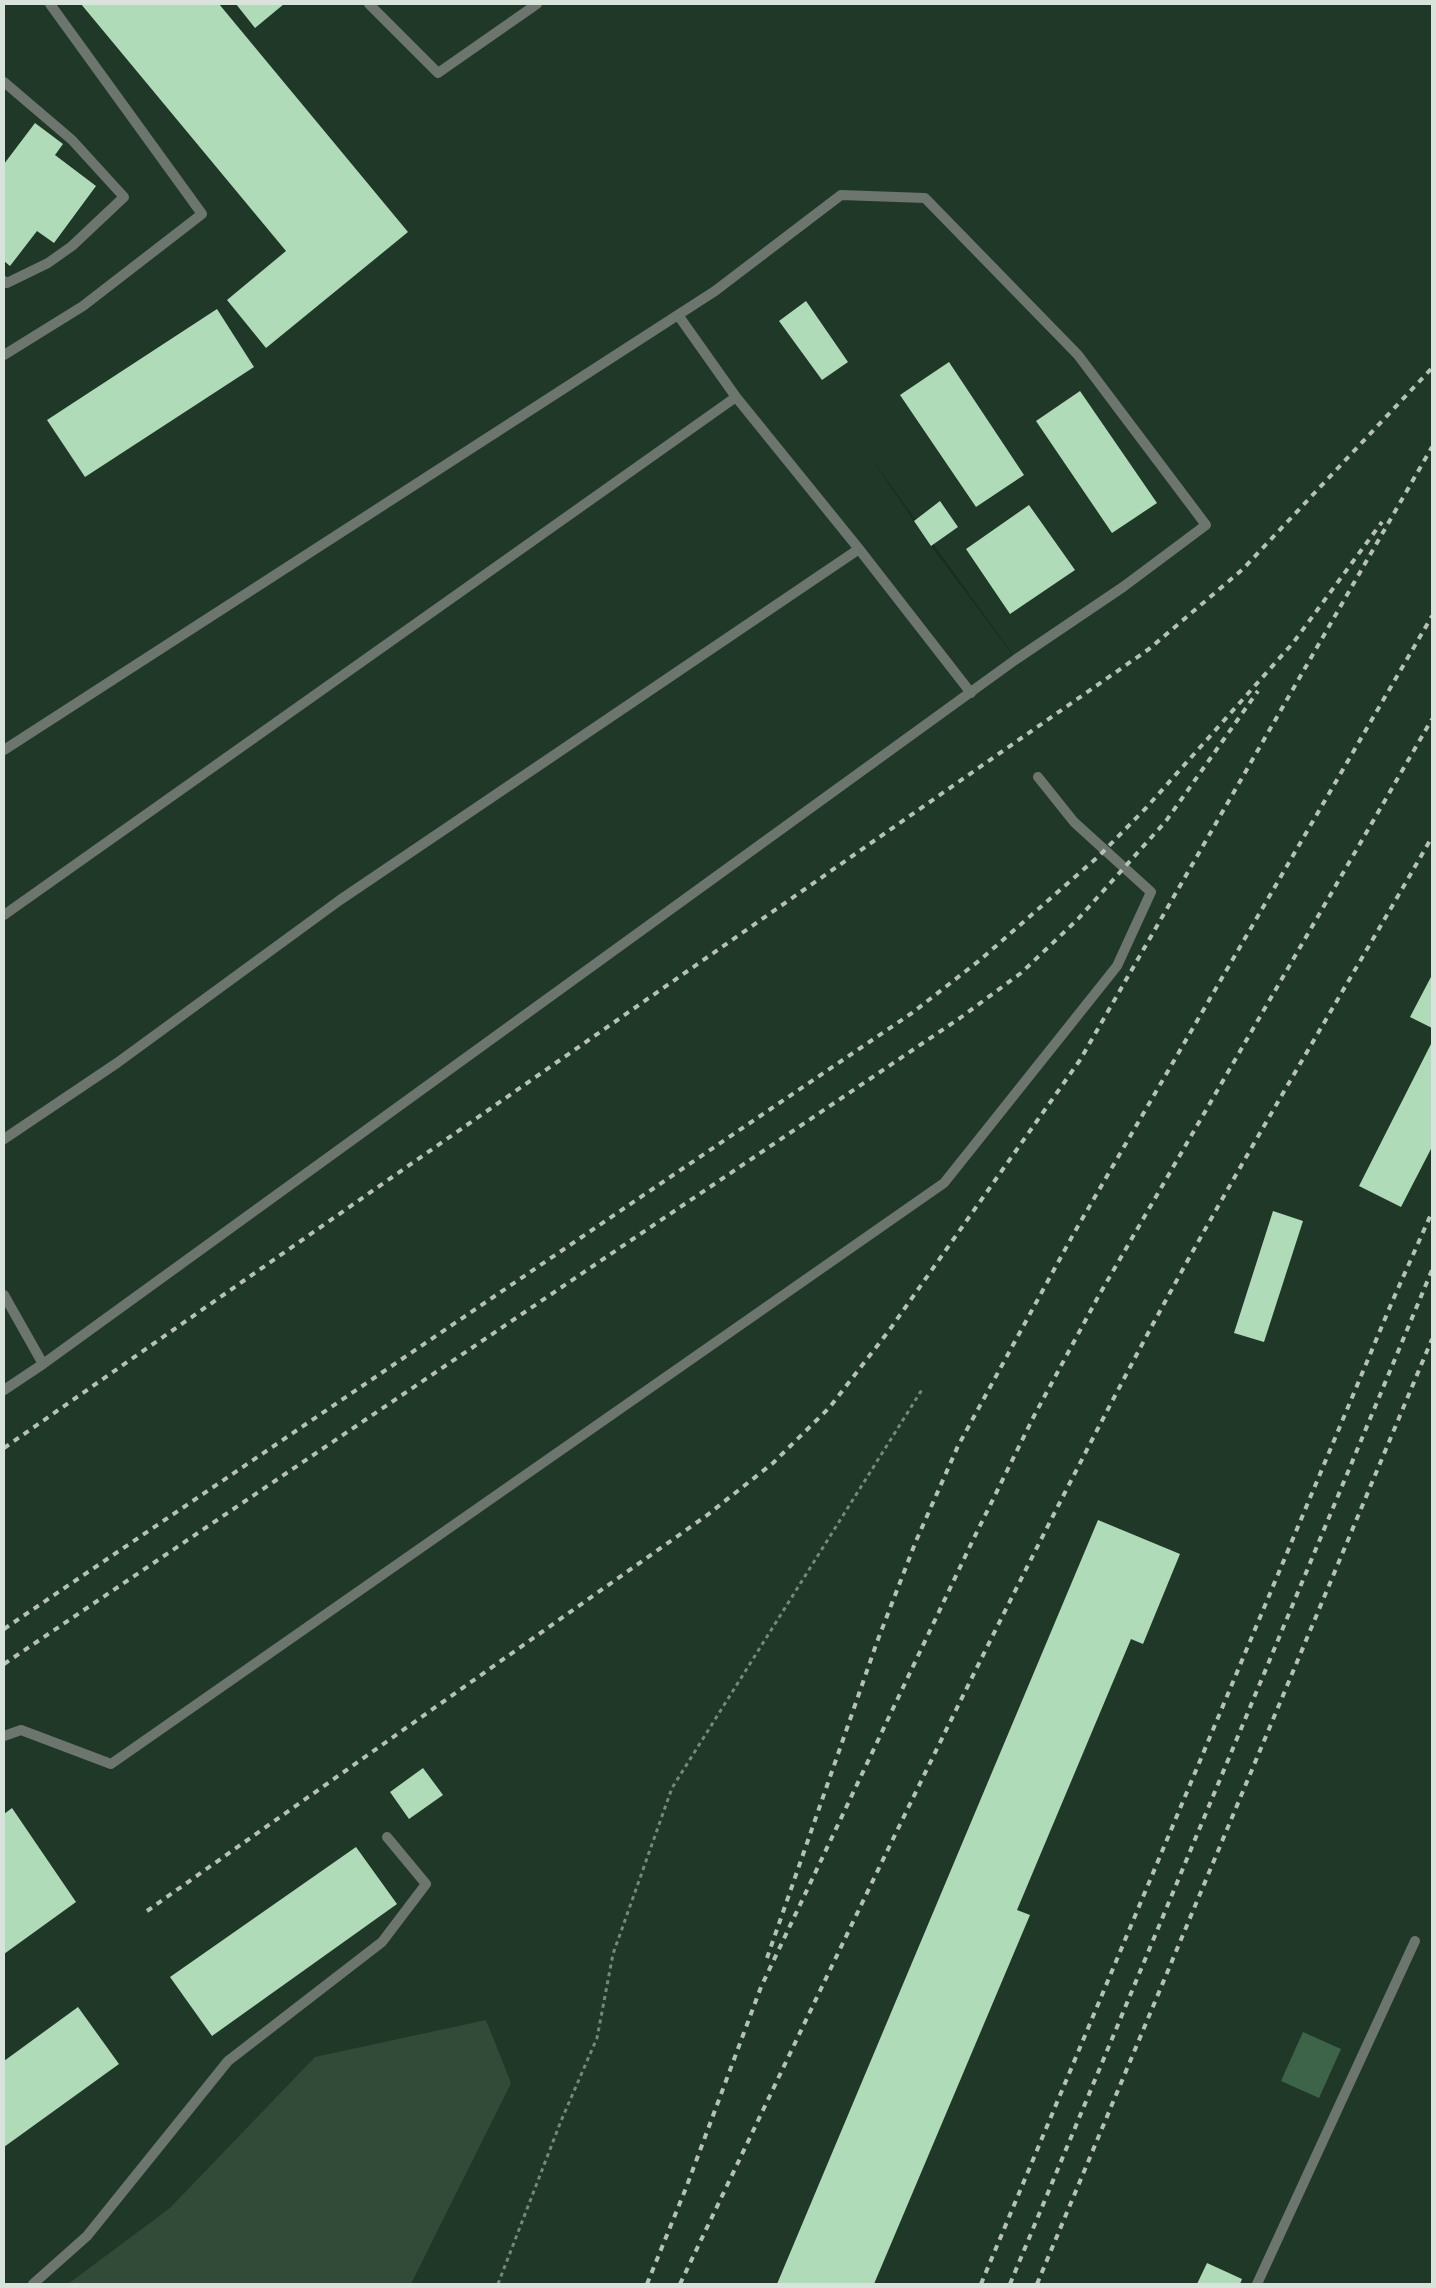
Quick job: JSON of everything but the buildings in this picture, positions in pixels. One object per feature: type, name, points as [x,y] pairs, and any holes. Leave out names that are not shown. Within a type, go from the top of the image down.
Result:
[{"type":"lane","points":[[4,355],[83,306],[202,214],[50,4]]},
{"type":"lane","points":[[372,5],[438,73],[537,4]]},
{"type":"lane","points":[[4,82],[72,140],[124,197],[72,246],[48,262],[6,283],[4,281]]},
{"type":"lane","points":[[4,750],[715,292],[841,195],[925,198],[1078,355],[1206,525],[1123,587],[1015,660],[43,1364],[4,1390]]},
{"type":"lane","points":[[678,315],[736,397],[859,549],[971,693]]},
{"type":"lane","points":[[4,915],[736,397]]},
{"type":"lane","points":[[4,1139],[117,1063],[340,900],[859,549]]},
{"type":"lane","points":[[4,1736],[21,1730],[111,1764],[944,1183],[1117,966],[1151,892],[1074,822],[1038,777]]},
{"type":"lane","points":[[4,1295],[43,1364]]},
{"type":"lane","points":[[33,2284],[87,2236],[228,2061],[382,1942],[426,1884],[387,1837]]},
{"type":"lane","points":[[1257,2284],[1415,1941]]},
{"type":"path","points":[[498,2284],[560,2121],[597,2038],[613,1954],[672,1788],[923,1388]]},
{"type":"shaded area","points":[[4,4],[1432,4],[1432,2284],[4,2284]],"holes":[[[866,451],[1030,678],[931,546]]]},
{"type":"shaded area","points":[[486,2020],[511,2083],[411,2284],[68,2284],[170,2208],[315,2057]]},
{"type":"shaded area","points":[[1303,2032],[1341,2049],[1319,2098],[1281,2081]]},
{"type":"railway","points":[[4,1448],[1149,649],[1243,569],[1432,368]]},
{"type":"railway","points":[[147,1911],[706,1516],[773,1463],[829,1408],[888,1332],[1080,1060],[1432,447]]},
{"type":"railway","points":[[4,1629],[912,1013],[980,960],[1100,855],[1146,808],[1293,643],[1382,522]]},
{"type":"railway","points":[[767,1958],[877,1642],[916,1541],[958,1446],[1074,1233],[1432,616]]},
{"type":"railway","points":[[4,1664],[960,1018],[1021,973],[1078,919],[1166,821],[1258,691]]},
{"type":"railway","points":[[647,2284],[686,2188],[761,1987],[972,1542],[1034,1416],[1098,1297],[1432,719]]},
{"type":"railway","points":[[680,2284],[955,1711],[1069,1484],[1201,1236],[1432,837]]},
{"type":"railway","points":[[981,2284],[1392,1302],[1432,1212]]},
{"type":"railway","points":[[1010,2284],[1432,1270]]},
{"type":"railway","points":[[1037,2284],[1432,1339]]}]
